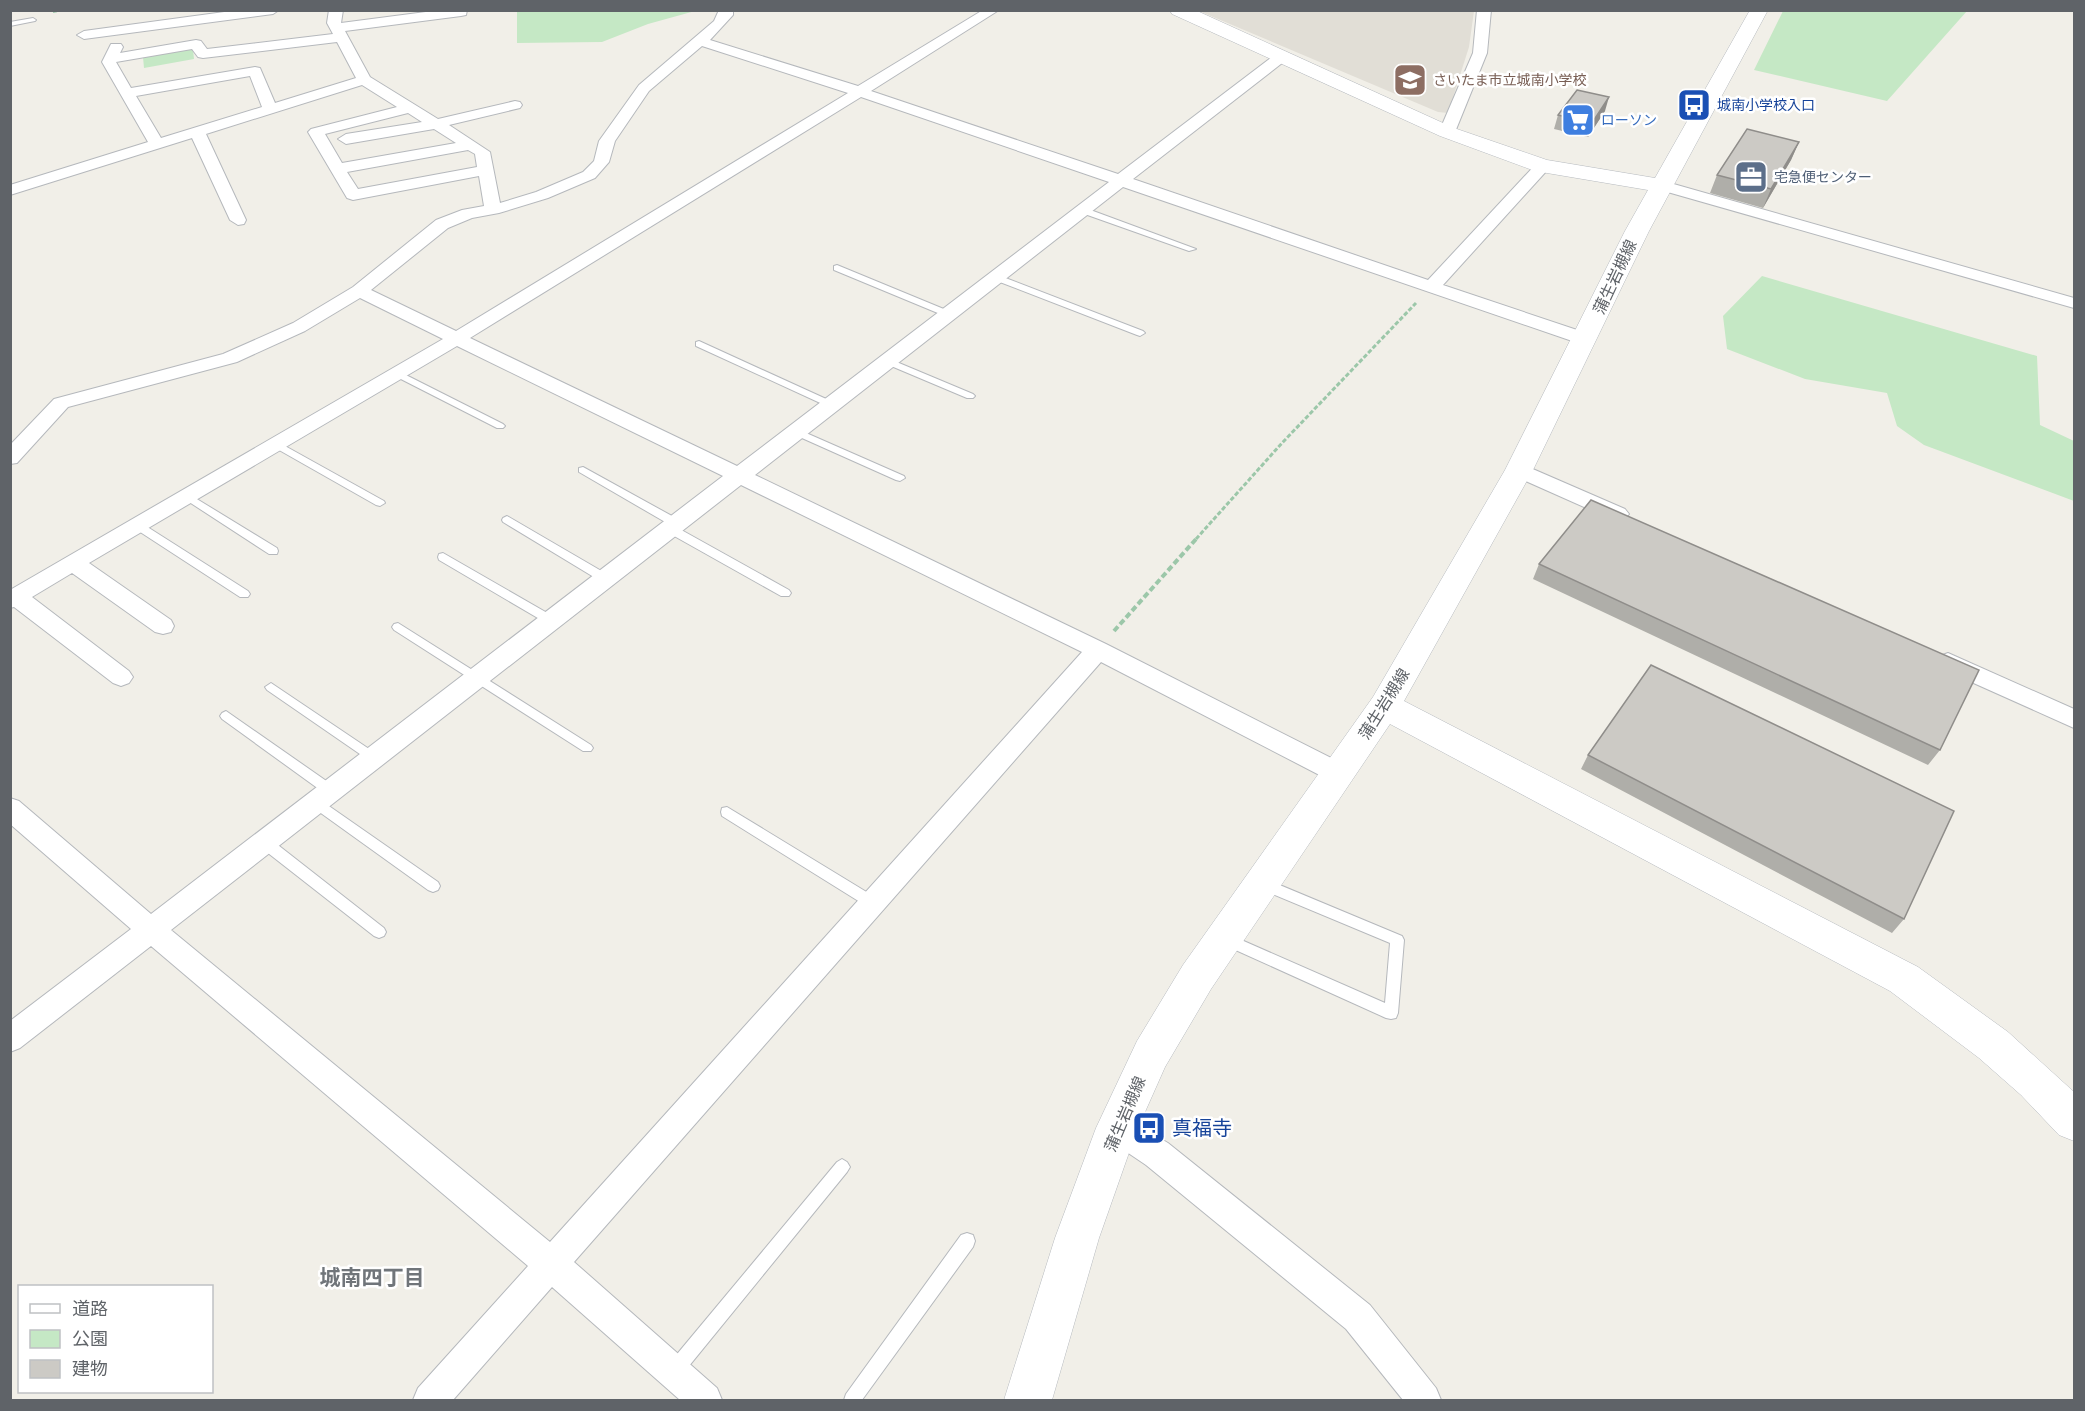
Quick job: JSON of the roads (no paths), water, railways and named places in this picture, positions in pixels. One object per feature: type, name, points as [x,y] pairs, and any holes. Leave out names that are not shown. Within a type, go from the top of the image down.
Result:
[{"type":"main road","points":[[1179,10],[1447,132],[1543,166],[1663,186]]},
{"type":"main road","name":"蒲生岩槻線","points":[[1028,1401],[1077,1239],[1117,1128],[1151,1054],[1224,939],[1385,706],[1519,470],[1637,231],[1759,10]]},
{"type":"main road","points":[[1385,706],[1904,979],[1970,1024],[2047,1090],[2074,1121]]},
{"type":"street","points":[[84,35],[273,10]]},
{"type":"street","points":[[336,10],[334,23],[364,80],[482,152],[493,210]]},
{"type":"street","points":[[10,458],[61,403],[230,358],[300,327],[359,291],[442,224],[468,214],[493,210],[542,195],[589,175],[601,162],[607,141],[644,88],[719,24],[726,15],[726,10]]},
{"type":"street","points":[[121,677],[13,598],[458,338],[993,10]]},
{"type":"street","points":[[1447,132],[1480,53],[1484,10]]},
{"type":"street","points":[[111,59],[196,44],[203,54],[462,12]]},
{"type":"street","points":[[125,30],[109,62],[157,144]]},
{"type":"street","points":[[700,41],[861,92],[1585,339]]},
{"type":"street","points":[[10,1039],[1281,57]]},
{"type":"street","points":[[127,93],[255,71],[270,109]]},
{"type":"street","points":[[10,190],[364,80]]},
{"type":"street","points":[[322,143],[436,124],[515,105]]},
{"type":"street","points":[[410,108],[316,132],[352,195],[486,170]]},
{"type":"street","points":[[197,132],[237,220]]},
{"type":"street","points":[[337,169],[471,145]]},
{"type":"street","points":[[1431,287],[1543,166]]},
{"type":"street","points":[[1663,186],[2074,303]]},
{"type":"street","points":[[359,291],[1098,650],[1340,774]]},
{"type":"street","points":[[1519,470],[1639,524]]},
{"type":"street","points":[[73,563],[163,626]]},
{"type":"street","points":[[430,1401],[1098,650]]},
{"type":"street","points":[[1933,656],[2074,719]]},
{"type":"street","points":[[10,808],[151,930],[552,1265],[705,1401]]},
{"type":"street","points":[[1117,1128],[1157,1154],[1358,1317],[1424,1401]]},
{"type":"lane","points":[[10,24],[33,20]]},
{"type":"lane","points":[[1082,210],[1192,249]]},
{"type":"lane","points":[[837,268],[948,314]]},
{"type":"lane","points":[[996,277],[1140,333]]},
{"type":"lane","points":[[699,344],[832,405]]},
{"type":"lane","points":[[887,361],[970,396]]},
{"type":"lane","points":[[396,373],[500,426]]},
{"type":"lane","points":[[797,432],[900,478]]},
{"type":"lane","points":[[276,444],[380,503]]},
{"type":"lane","points":[[583,470],[785,593]]},
{"type":"lane","points":[[187,496],[273,551]]},
{"type":"lane","points":[[507,520],[606,579]]},
{"type":"lane","points":[[138,525],[244,594]]},
{"type":"lane","points":[[443,557],[552,621]]},
{"type":"lane","points":[[398,627],[587,748]]},
{"type":"lane","points":[[272,687],[374,758]]},
{"type":"lane","points":[[226,716],[433,886]]},
{"type":"lane","points":[[727,812],[873,903]]},
{"type":"lane","points":[[264,842],[379,932]]},
{"type":"lane","points":[[1224,939],[1390,1013],[1397,940],[1263,884]]},
{"type":"lane","points":[[673,1372],[842,1167]]},
{"type":"lane","points":[[852,1401],[967,1241]]},
{"type":"place","name":"さいたま市立城南小学校","points":[[1410,80]]},
{"type":"place","name":"城南小学校入口","points":[[1694,105]]},
{"type":"place","name":"ローソン","points":[[1578,120]]},
{"type":"place","name":"宅急便センター","points":[[1751,177]]},
{"type":"place","name":"真福寺","points":[[1149,1128]]},
{"type":"district","name":"城南四丁目","points":[[372,1277]]}]
